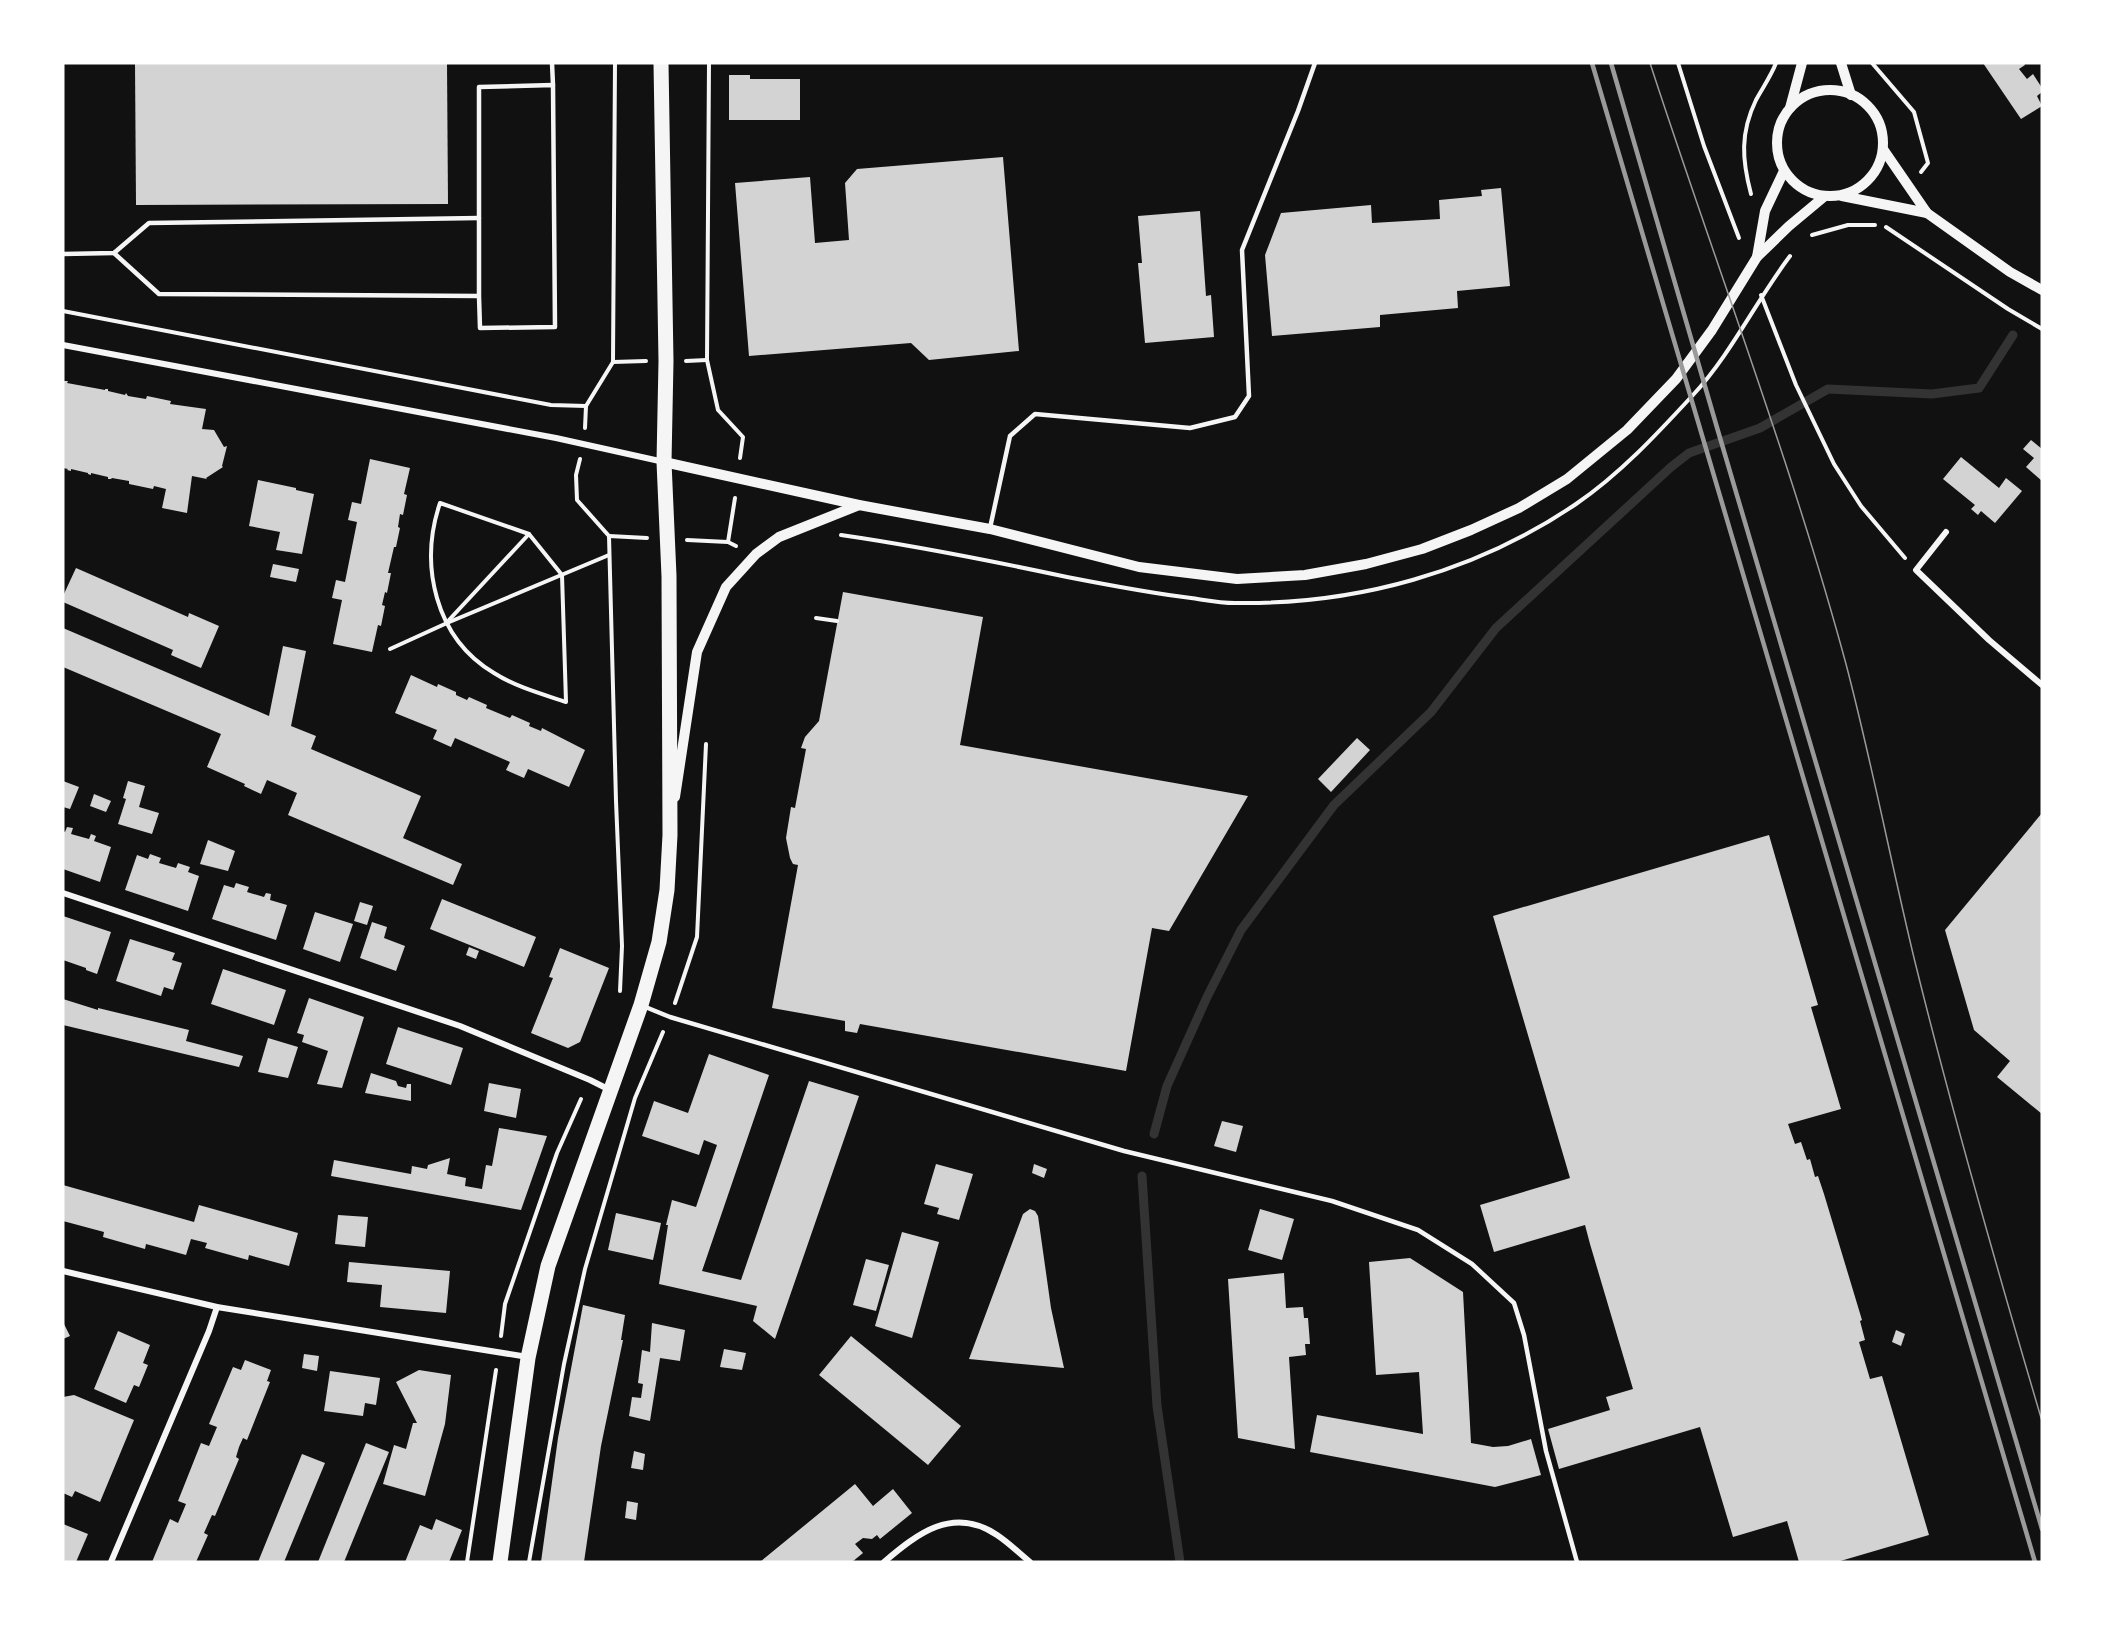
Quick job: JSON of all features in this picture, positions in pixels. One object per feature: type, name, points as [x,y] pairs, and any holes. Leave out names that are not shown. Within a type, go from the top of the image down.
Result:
[{"type":"main road","points":[[500,1562],[528,1358],[548,1266],[641,1005],[659,942],[667,890],[670,835],[669,576],[664,462],[666,361],[661,63]]},
{"type":"street","points":[[1802,63],[1790,108],[1781,122],[1777,138],[1778,155],[1784,171],[1795,183],[1809,192],[1825,196],[1842,195],[1927,213]]},
{"type":"street","points":[[1841,63],[1851,95]]},
{"type":"street","points":[[1790,108],[1803,98],[1818,92],[1835,90],[1851,95],[1865,104],[1876,117],[1882,132],[1883,149],[1879,165],[1870,179],[1857,189],[1842,195]]},
{"type":"street","points":[[1883,149],[1927,213],[2010,272],[2042,290]]},
{"type":"street","points":[[1757,257],[1765,211],[1784,171]]},
{"type":"street","points":[[63,345],[584,444],[859,505],[990,529],[1139,567],[1237,579],[1305,575],[1377,561],[1422,549],[1519,508],[1567,479],[1627,430],[1676,379],[1712,330],[1757,257],[1825,196]]},
{"type":"street","points":[[670,835],[697,652],[726,587],[756,554],[779,537],[859,505]]},
{"type":"street","points":[[1946,532],[1916,570],[1989,640],[2042,685]]},
{"type":"street","points":[[63,892],[460,1026],[610,1090]]},
{"type":"street","points":[[63,1270],[217,1307],[528,1358]]},
{"type":"street","points":[[111,1562],[209,1331],[217,1307]]},
{"type":"street","points":[[884,1562],[921,1533],[937,1525],[952,1523],[981,1527],[996,1535],[1030,1562]]},
{"type":"lane","points":[[552,63],[555,327],[480,328],[478,296],[479,87],[552,85]]},
{"type":"lane","points":[[990,529],[1010,436],[1035,414],[1190,428],[1235,417],[1249,396],[1242,250],[1315,63]]},
{"type":"lane","points":[[63,254],[114,254],[149,223],[479,218]]},
{"type":"lane","points":[[114,254],[159,294],[478,296]]},
{"type":"lane","points":[[641,1005],[670,1017],[1124,1151],[1332,1201],[1418,1230],[1472,1264],[1514,1303],[1524,1335],[1546,1451],[1577,1562]]},
{"type":"path","points":[[63,310],[551,405],[586,406],[613,362],[615,63]]},
{"type":"path","points":[[709,63],[706,360],[718,410],[743,437],[728,542]]},
{"type":"path","points":[[1678,63],[1704,146],[1742,246]]},
{"type":"path","points":[[1765,211],[1754,204],[1743,148],[1748,119],[1776,63]]},
{"type":"path","points":[[1872,63],[1914,112],[1928,163],[1910,188]]},
{"type":"path","points":[[1883,225],[2008,309],[2042,329]]},
{"type":"path","points":[[1759,290],[1796,385],[1834,464],[1862,506],[1916,570]]},
{"type":"path","points":[[584,444],[576,475],[577,500],[609,536]]},
{"type":"path","points":[[440,503],[529,534],[562,575],[566,702],[522,687],[492,673],[458,644],[436,599],[430,567],[434,522],[440,503]]},
{"type":"path","points":[[447,622],[529,534]]},
{"type":"path","points":[[390,649],[447,622],[609,555]]},
{"type":"path","points":[[816,618],[837,621]]},
{"type":"path","points":[[529,1562],[564,1364],[585,1269],[635,1098],[670,1017],[697,937],[706,738]]},
{"type":"building","points":[[135,63],[447,63],[448,204],[136,205]]},
{"type":"building","points":[[1983,63],[2024,63],[2025,65],[2019,69],[2027,79],[2033,74],[2042,88],[2042,92],[2037,96],[2042,106],[2021,119]]},
{"type":"building","points":[[729,75],[750,75],[750,79],[800,79],[800,120],[729,120]]},
{"type":"building","points":[[1003,157],[1019,351],[929,360],[911,343],[749,356],[735,183],[810,177],[815,243],[849,240],[845,183],[857,169]]},
{"type":"building","points":[[1501,188],[1510,286],[1457,291],[1458,308],[1380,315],[1380,327],[1272,336],[1265,255],[1281,213],[1371,205],[1372,223],[1440,219],[1439,200],[1482,196],[1481,190]]},
{"type":"building","points":[[1200,211],[1206,296],[1211,295],[1214,337],[1145,343],[1138,263],[1142,263],[1138,216]]},
{"type":"building","points":[[64,381],[108,389],[108,391],[125,395],[126,393],[128,396],[146,399],[147,396],[171,401],[170,404],[206,409],[202,429],[214,430],[224,447],[227,446],[223,467],[207,479],[192,476],[187,513],[162,508],[166,489],[154,486],[153,489],[129,484],[129,481],[108,479],[108,477],[63,468]]},
{"type":"building","points":[[2031,440],[2042,449],[2042,481],[2026,467],[2034,458],[2023,449]]},
{"type":"building","points":[[1961,457],[1999,488],[2006,478],[2022,491],[1995,523],[1981,511],[1978,515],[1971,509],[1975,505],[1943,479]]},
{"type":"building","points":[[370,459],[410,468],[404,494],[407,495],[403,515],[400,514],[398,527],[400,528],[388,573],[391,573],[387,593],[385,592],[382,605],[385,606],[381,626],[378,625],[372,652],[333,644],[342,600],[332,598],[336,580],[345,582],[357,522],[348,520],[352,502],[361,504]]},
{"type":"building","points":[[258,480],[314,494],[302,554],[276,550],[280,532],[249,526]]},
{"type":"building","points":[[273,564],[299,569],[296,582],[270,577]]},
{"type":"building","points":[[76,568],[188,617],[189,613],[219,626],[201,668],[171,655],[173,650],[63,602],[63,596]]},
{"type":"building","points":[[843,592],[983,617],[960,745],[1248,796],[1169,931],[1152,928],[1126,1071],[860,1024],[857,1033],[845,1031],[845,1021],[772,1008],[798,865],[793,864],[790,858],[786,838],[791,807],[795,808],[806,749],[801,748],[805,737],[819,721]]},
{"type":"building","points":[[63,628],[269,716],[283,646],[306,651],[291,726],[316,736],[311,749],[421,796],[403,838],[462,864],[453,885],[288,815],[297,793],[267,780],[261,794],[207,767],[221,734],[63,667]]},
{"type":"building","points":[[411,675],[437,687],[438,684],[456,692],[456,695],[467,700],[469,697],[487,705],[486,708],[510,718],[512,715],[530,723],[529,726],[541,731],[542,728],[585,750],[569,787],[528,769],[524,778],[506,770],[510,762],[455,738],[451,747],[433,739],[437,730],[395,713]]},
{"type":"building","points":[[1357,738],[1370,750],[1331,792],[1318,779]]},
{"type":"building","points":[[63,781],[79,787],[70,809],[63,807]]},
{"type":"building","points":[[128,781],[145,786],[139,807],[159,813],[152,834],[118,824],[126,799],[123,798]]},
{"type":"building","points":[[94,794],[111,801],[106,812],[90,806]]},
{"type":"building","points":[[2042,813],[2042,1114],[1997,1077],[2010,1061],[1974,1030],[1945,930]]},
{"type":"building","points":[[67,827],[73,828],[71,834],[89,839],[91,834],[96,836],[94,841],[111,847],[100,882],[63,869],[63,831],[65,832]]},
{"type":"building","points":[[1769,835],[1818,1005],[1811,1007],[1841,1109],[1788,1124],[1795,1144],[1801,1142],[1807,1160],[1810,1159],[1815,1177],[1818,1176],[1862,1320],[1860,1321],[1865,1340],[1859,1342],[1870,1379],[1882,1376],[1929,1535],[1837,1562],[1799,1562],[1787,1521],[1733,1537],[1700,1427],[1559,1469],[1548,1429],[1610,1410],[1606,1397],[1633,1389],[1585,1225],[1494,1252],[1480,1205],[1570,1178],[1493,916]]},
{"type":"building","points":[[208,840],[235,851],[228,871],[200,864]]},
{"type":"building","points":[[150,854],[161,858],[159,863],[176,868],[178,863],[190,867],[188,872],[199,876],[188,911],[125,890],[137,855],[148,859]]},
{"type":"building","points":[[236,883],[249,887],[247,892],[264,897],[266,893],[271,894],[270,900],[287,905],[276,940],[212,919],[224,885],[234,888]]},
{"type":"building","points":[[442,899],[536,937],[524,967],[430,929]]},
{"type":"building","points":[[360,902],[373,906],[367,925],[354,921]]},
{"type":"building","points":[[315,912],[353,924],[340,962],[303,949]]},
{"type":"building","points":[[63,916],[111,932],[97,974],[63,960]]},
{"type":"building","points":[[372,922],[387,927],[384,938],[405,946],[396,971],[360,958]]},
{"type":"building","points":[[130,939],[175,953],[172,960],[182,963],[173,990],[164,987],[161,996],[116,981]]},
{"type":"building","points":[[469,947],[479,951],[476,959],[466,955]]},
{"type":"building","points":[[560,948],[609,968],[580,1042],[568,1048],[531,1033],[553,978],[549,977]]},
{"type":"building","points":[[223,969],[286,990],[274,1025],[211,1004]]},
{"type":"building","points":[[309,998],[364,1017],[342,1088],[317,1084],[328,1051],[302,1042],[304,1035],[297,1033]]},
{"type":"building","points":[[63,999],[98,1010],[98,1008],[189,1030],[186,1041],[243,1056],[239,1067],[63,1025]]},
{"type":"building","points":[[398,1027],[463,1048],[451,1085],[386,1064]]},
{"type":"building","points":[[268,1038],[298,1047],[288,1078],[258,1072]]},
{"type":"building","points":[[709,1054],[769,1075],[702,1271],[741,1280],[809,1081],[859,1096],[775,1339],[753,1321],[757,1306],[659,1284],[668,1225],[666,1225],[672,1200],[696,1207],[717,1145],[704,1140],[699,1155],[642,1136],[654,1101],[688,1113]]},
{"type":"building","points":[[371,1073],[396,1081],[398,1086],[406,1088],[407,1084],[411,1084],[411,1101],[365,1093]]},
{"type":"building","points":[[489,1083],[521,1089],[516,1118],[484,1111]]},
{"type":"building","points":[[1222,1121],[1243,1126],[1236,1152],[1214,1146]]},
{"type":"building","points":[[499,1128],[547,1136],[521,1210],[331,1176],[334,1160],[411,1174],[412,1166],[427,1169],[428,1165],[450,1158],[447,1174],[466,1178],[465,1186],[482,1189],[486,1165],[492,1166]]},
{"type":"building","points":[[936,1164],[973,1174],[959,1220],[937,1214],[939,1208],[924,1204]]},
{"type":"building","points":[[1034,1164],[1047,1169],[1044,1178],[1032,1173]]},
{"type":"building","points":[[63,1185],[194,1222],[199,1205],[298,1233],[289,1266],[249,1255],[248,1260],[205,1248],[207,1243],[191,1239],[186,1255],[146,1244],[145,1249],[103,1237],[104,1232],[63,1221]]},
{"type":"building","points":[[1030,1209],[1038,1216],[1051,1308],[1064,1368],[969,1359],[1023,1214]]},
{"type":"building","points":[[1260,1209],[1294,1219],[1282,1260],[1248,1250]]},
{"type":"building","points":[[616,1213],[661,1223],[653,1260],[608,1250]]},
{"type":"building","points":[[338,1215],[368,1217],[365,1247],[335,1244]]},
{"type":"building","points":[[902,1232],[939,1242],[912,1338],[875,1326]]},
{"type":"building","points":[[1410,1258],[1463,1292],[1471,1443],[1493,1447],[1508,1446],[1531,1439],[1541,1475],[1495,1487],[1310,1452],[1317,1415],[1423,1434],[1419,1372],[1376,1375],[1369,1262]]},
{"type":"building","points":[[866,1259],[889,1265],[876,1311],[853,1305]]},
{"type":"building","points":[[349,1262],[450,1271],[446,1313],[380,1307],[382,1285],[347,1282]]},
{"type":"building","points":[[1284,1273],[1286,1308],[1303,1307],[1304,1318],[1308,1318],[1310,1344],[1305,1344],[1306,1355],[1289,1357],[1295,1449],[1238,1438],[1228,1279]]},
{"type":"building","points":[[583,1305],[625,1315],[621,1340],[623,1340],[601,1446],[584,1562],[541,1562],[558,1438]]},
{"type":"building","points":[[63,1322],[70,1336],[63,1339]]},
{"type":"building","points":[[652,1323],[685,1330],[680,1361],[660,1358],[650,1421],[629,1416],[632,1397],[641,1398],[643,1384],[638,1383],[642,1350],[650,1352]]},
{"type":"building","points":[[1896,1330],[1905,1334],[1901,1346],[1892,1342]]},
{"type":"building","points":[[118,1331],[150,1345],[143,1363],[148,1365],[139,1387],[134,1385],[126,1403],[94,1389]]},
{"type":"building","points":[[851,1336],[961,1426],[928,1465],[819,1375]]},
{"type":"building","points":[[724,1349],[746,1353],[742,1370],[720,1367]]},
{"type":"building","points":[[304,1354],[319,1356],[317,1371],[302,1368]]},
{"type":"building","points":[[245,1360],[271,1370],[267,1381],[270,1382],[247,1440],[243,1438],[239,1447],[236,1457],[239,1459],[215,1516],[212,1515],[204,1533],[208,1535],[196,1562],[152,1562],[170,1519],[178,1523],[186,1504],[178,1501],[201,1443],[209,1446],[217,1427],[209,1424],[233,1367],[241,1370]]},
{"type":"building","points":[[419,1370],[451,1375],[445,1424],[425,1496],[383,1484],[394,1445],[406,1449],[413,1423],[417,1423],[396,1382]]},
{"type":"building","points":[[330,1371],[380,1378],[376,1405],[365,1403],[363,1416],[324,1411]]},
{"type":"building","points":[[74,1395],[134,1420],[100,1502],[75,1491],[72,1497],[63,1493],[63,1397]]},
{"type":"building","points":[[366,1443],[389,1452],[344,1562],[318,1562]]},
{"type":"building","points":[[634,1451],[645,1454],[643,1470],[631,1468]]},
{"type":"building","points":[[302,1454],[325,1463],[284,1562],[258,1562]]},
{"type":"building","points":[[855,1484],[873,1506],[893,1489],[912,1513],[880,1539],[877,1535],[872,1539],[863,1538],[855,1544],[863,1553],[852,1562],[760,1562]]},
{"type":"building","points":[[627,1501],[638,1503],[636,1520],[625,1518]]},
{"type":"building","points":[[436,1519],[462,1530],[449,1562],[405,1562],[420,1525],[432,1530]]},
{"type":"building","points":[[63,1524],[88,1534],[76,1562],[63,1562]]},
{"type":"waterway","points":[[1154,1134],[1167,1086],[1207,997],[1241,930],[1334,805],[1431,712],[1496,628],[1689,453],[1760,428],[1828,389],[1932,394],[1979,388],[2013,335]]},
{"type":"waterway","points":[[1142,1176],[1157,1406],[1180,1562]]},
{"type":"tram line","points":[[1650,63],[1777,437],[1846,664],[1915,962],[1992,1250],[2042,1421]]},
{"type":"railway","points":[[1592,63],[2035,1562]]},
{"type":"railway","points":[[1611,63],[2042,1529]]}]
